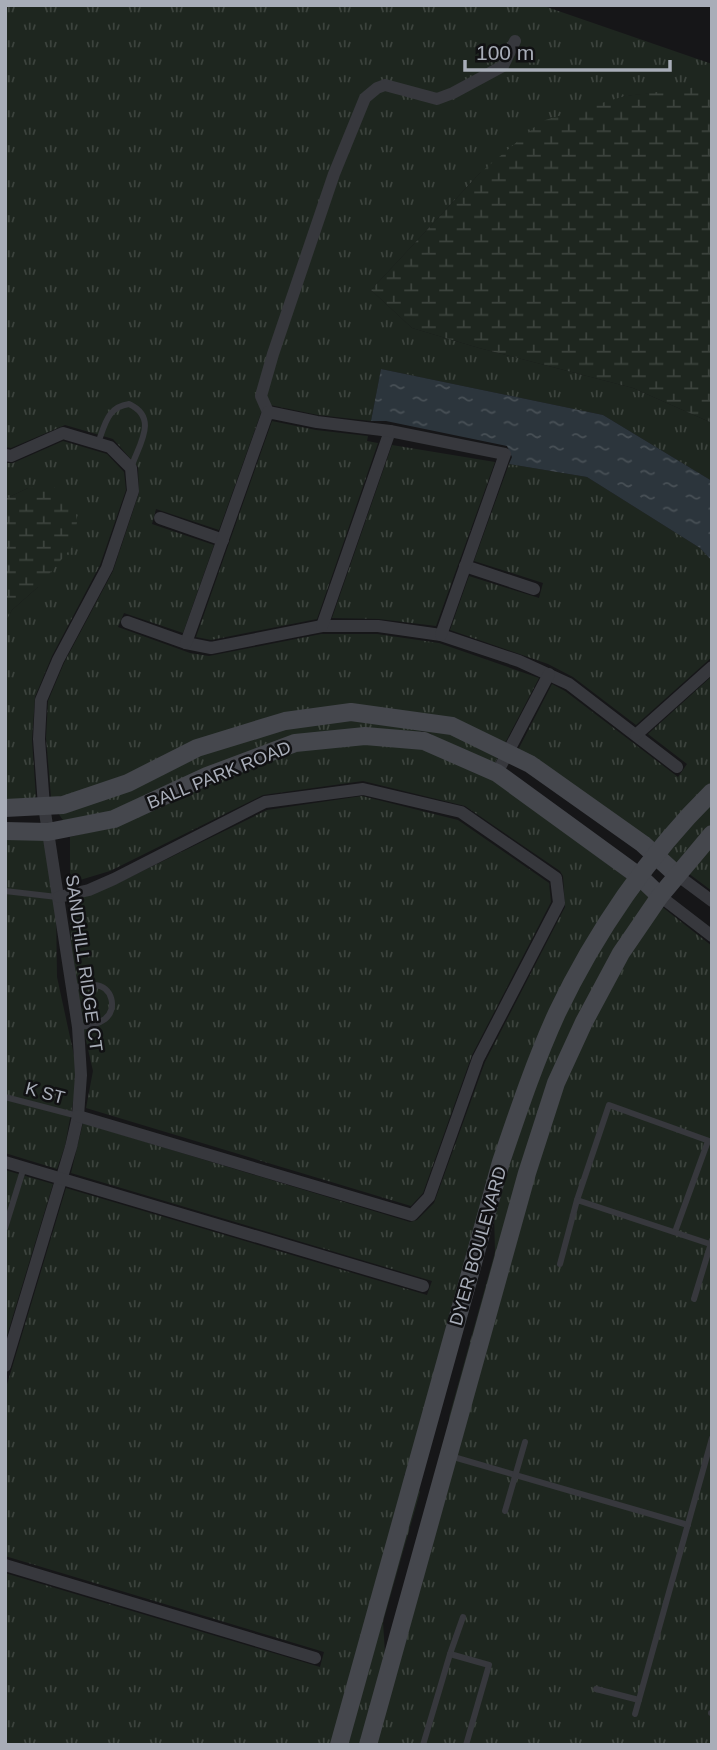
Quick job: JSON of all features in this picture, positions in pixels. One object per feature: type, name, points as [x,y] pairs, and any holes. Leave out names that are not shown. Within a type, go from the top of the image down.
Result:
[{"type":"main road","name":"BALL PARK ROAD","points":[[5,808],[64,805],[128,783],[197,748],[285,721],[351,712],[452,726],[508,753],[530,764],[643,844],[677,875]]},
{"type":"main road","name":"BALL PARK ROAD","points":[[5,831],[48,832],[114,819],[207,776],[295,743],[365,736],[424,741],[497,773],[640,877],[660,895]]},
{"type":"main road","name":"DYER BOULEVARD","points":[[339,1745],[501,1162],[528,1083],[557,1014],[588,954],[655,856],[712,792]]},
{"type":"main road","name":"DYER BOULEVARD","points":[[368,1745],[527,1173],[556,1083],[584,1022],[621,953],[660,895],[712,834]]},
{"type":"main road","points":[[448,1455],[442,1417],[488,1250],[487,1212]]},
{"type":"main road","points":[[393,1653],[390,1624],[427,1492],[423,1482],[414,1474]]},
{"type":"street","points":[[186,643],[268,412],[261,396],[273,354],[334,174],[365,98],[385,85],[437,99],[453,93],[503,66],[514,41]]},
{"type":"street","points":[[268,412],[317,422],[390,430],[505,454],[441,635]]},
{"type":"street","points":[[322,626],[390,430]]},
{"type":"street","points":[[5,455],[11,456],[63,433],[110,447],[131,468]]},
{"type":"street","name":"SANDHILL RIDGE CT","points":[[5,1366],[62,1179],[78,1116],[81,1075],[78,1027],[44,806],[39,739],[41,700],[58,660],[107,568],[133,491],[131,468]]},
{"type":"street","points":[[160,518],[223,540]]},
{"type":"street","points":[[465,566],[534,589]]},
{"type":"street","points":[[127,622],[186,643],[211,648],[322,626],[378,626],[441,635],[550,674],[569,684],[677,767]]},
{"type":"street","points":[[636,735],[712,667]]},
{"type":"street","points":[[497,773],[550,674]]},
{"type":"street","points":[[59,897],[89,890],[114,879],[265,802],[363,789],[461,813],[556,878],[559,903],[478,1059],[429,1197],[412,1215],[78,1116]]},
{"type":"street","name":"BALL PARK ROAD","points":[[677,875],[712,901]]},
{"type":"street","name":"BALL PARK ROAD","points":[[660,895],[712,936]]},
{"type":"street","points":[[5,1162],[423,1286]]},
{"type":"street","points":[[5,1565],[315,1658]]},
{"type":"lane","points":[[98,443],[108,416],[114,408],[129,404],[139,409],[145,416],[146,426],[131,468]]},
{"type":"lane","points":[[5,891],[59,897]]},
{"type":"lane","points":[[72,988],[97,985],[106,989],[111,997],[112,1009],[108,1018],[97,1024],[78,1027]]},
{"type":"lane","name":"K ST","points":[[5,1097],[78,1116]]},
{"type":"lane","points":[[560,1264],[577,1200],[609,1105],[710,1142],[675,1232]]},
{"type":"lane","points":[[5,1228],[24,1167]]},
{"type":"lane","points":[[577,1200],[711,1242],[694,1299]]},
{"type":"lane","points":[[635,1714],[712,1438]]},
{"type":"lane","points":[[505,1511],[525,1442]]},
{"type":"lane","points":[[448,1455],[688,1525]]},
{"type":"lane","points":[[423,1745],[463,1617]]},
{"type":"lane","points":[[450,1654],[489,1665],[466,1745]]},
{"type":"lane","points":[[596,1689],[639,1700]]},
{"type":"green space","points":[[5,5],[541,5],[712,64],[712,87],[625,96],[480,173],[371,290],[412,328],[633,388],[712,423],[712,481],[603,415],[381,369],[371,421],[318,415],[270,405],[262,410],[219,530],[156,509],[152,524],[214,545],[183,633],[124,613],[118,627],[190,653],[209,656],[321,634],[377,634],[439,643],[539,678],[505,743],[350,704],[63,797],[51,797],[46,738],[48,701],[64,663],[113,571],[139,493],[138,467],[113,439],[65,425],[11,448],[5,447]]},
{"type":"green space","points":[[712,87],[712,423],[633,388],[412,328],[371,290],[480,173],[542,121],[625,96]]},
{"type":"green space","points":[[272,421],[368,436],[367,441],[378,443],[317,619],[211,640],[196,637]]},
{"type":"green space","points":[[63,441],[107,454],[124,472],[126,490],[100,565],[52,656],[35,697],[32,740],[36,798],[5,800],[5,623],[12,610],[38,587],[28,488],[5,499],[5,463],[13,463]]},
{"type":"green space","points":[[392,445],[495,462],[436,626],[379,619],[332,618]]},
{"type":"green space","points":[[509,464],[587,477],[700,548],[712,561],[712,657],[636,725],[573,677],[548,664],[450,630],[469,576],[539,598],[543,583],[474,561]]},
{"type":"green space","points":[[54,487],[75,507],[77,522],[73,546],[38,587],[12,610],[5,623],[5,499],[28,488]]},
{"type":"green space","points":[[712,676],[712,781],[655,845],[518,750],[552,684],[678,777],[687,764],[648,734]]},
{"type":"green space","points":[[350,720],[450,734],[498,757],[495,763],[421,731],[365,729],[112,811],[65,823],[58,813],[199,755],[286,729]]},
{"type":"green space","points":[[364,744],[422,749],[494,780],[629,880],[582,949],[480,1205],[332,1745],[5,1745],[5,1573],[320,1667],[324,1652],[5,1556],[5,1391],[66,1188],[427,1295],[432,1281],[71,1173],[83,1123],[410,1222],[417,1220],[434,1203],[485,1062],[565,907],[563,876],[560,871],[465,806],[363,781],[263,795],[110,871],[70,883],[70,837],[116,826],[209,783],[296,751]]},
{"type":"green space","points":[[362,796],[458,820],[549,883],[551,902],[472,1055],[423,1193],[411,1206],[86,1108],[93,1071],[71,975],[70,898],[114,885],[267,810]]},
{"type":"green space","points":[[712,802],[712,823],[677,864],[666,855]]},
{"type":"green space","points":[[5,839],[55,839],[57,977],[78,1074],[65,1146],[57,1169],[5,1153]]},
{"type":"green space","points":[[712,845],[712,891],[688,873]]},
{"type":"green space","points":[[640,889],[650,897],[578,1018],[450,1422],[449,1417],[495,1252],[494,1212],[534,1085],[563,1017],[594,958]]},
{"type":"green space","points":[[661,906],[712,946],[712,1745],[375,1745],[534,1175],[562,1087],[606,994]]},
{"type":"green space","points":[[5,1170],[53,1184],[5,1342]]},
{"type":"green space","points":[[418,1487],[420,1492],[383,1622],[385,1653],[360,1745],[346,1745]]},
{"type":"water","points":[[381,369],[603,415],[712,481],[712,561],[700,548],[587,477],[509,464],[512,457],[507,446],[386,421],[371,421]]}]
